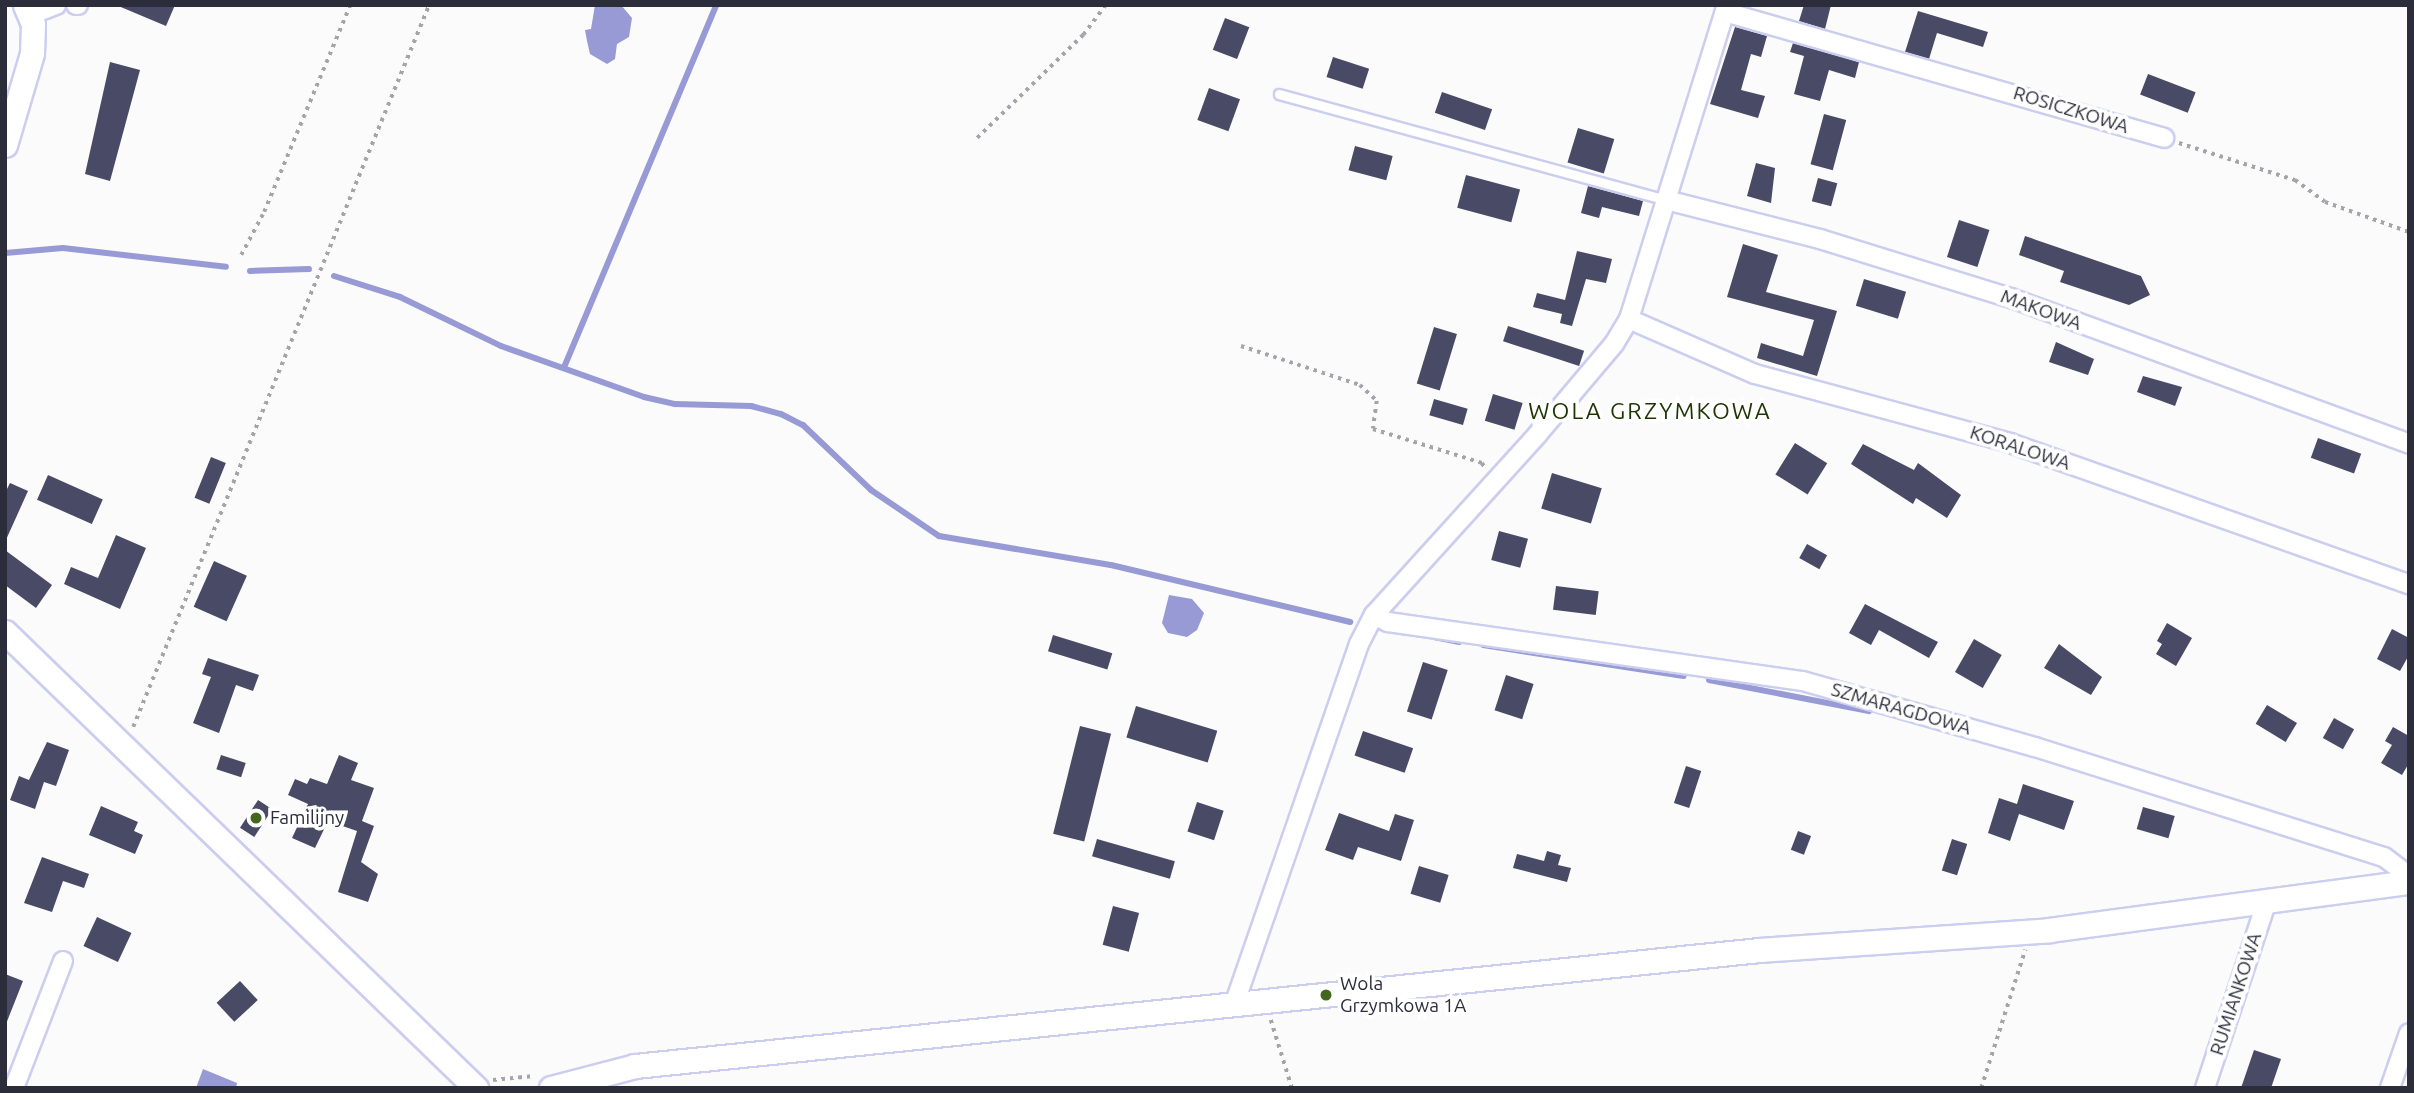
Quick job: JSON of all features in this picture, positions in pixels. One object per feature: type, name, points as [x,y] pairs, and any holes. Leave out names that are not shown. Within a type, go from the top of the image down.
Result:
[{"type":"street","points":[[5,145],[32,53],[27,10],[56,5]]},
{"type":"street","points":[[1234,1005],[1354,656],[1374,615],[1614,344],[1629,319],[1726,8]]},
{"type":"street","name":"ROSICZKOWA","points":[[1726,8],[2164,138]]},
{"type":"street","name":"MAKOWA","points":[[1666,200],[1820,239],[2011,298],[2409,444]]},
{"type":"street","name":"KORALOWA","points":[[1629,319],[1755,374],[2010,443],[2409,584]]},
{"type":"street","name":"SZMARAGDOWA","points":[[1374,615],[1388,622],[1803,681],[2035,747],[2384,858],[2409,876]]},
{"type":"street","points":[[5,632],[483,1084]]},
{"type":"street","points":[[549,1080],[577,1084],[635,1066],[1759,950],[2031,932],[2409,882]]},
{"type":"street","name":"RUMIANKOWA","points":[[2205,1088],[2267,900]]},
{"type":"street","points":[[14,1088],[62,961]]},
{"type":"street","points":[[2390,1088],[2409,1033]]},
{"type":"lane","points":[[1279,94],[1666,200]]},
{"type":"path","points":[[241,255],[264,212],[350,5]]},
{"type":"path","points":[[125,748],[429,5]]},
{"type":"path","points":[[977,138],[1083,35],[1106,5]]},
{"type":"path","points":[[2164,138],[2295,180],[2325,202],[2409,232]]},
{"type":"path","points":[[1241,346],[1360,385],[1377,401],[1373,429],[1482,463],[1486,490]]},
{"type":"path","points":[[1981,1088],[2031,932]]},
{"type":"path","points":[[1264,1002],[1292,1088]]},
{"type":"path","points":[[483,1084],[549,1080]]},
{"type":"water","points":[[595,5],[621,5],[632,18],[629,37],[617,44],[615,59],[607,64],[590,54],[587,41],[585,30],[591,29]]},
{"type":"water","points":[[1169,595],[1192,599],[1204,613],[1197,630],[1187,637],[1168,633],[1162,623]]},
{"type":"water","points":[[203,1069],[237,1083],[236,1088],[196,1088]]},
{"type":"building","points":[[116,5],[175,5],[166,26]]},
{"type":"building","points":[[1804,5],[1831,5],[1825,29],[1799,21]]},
{"type":"building","points":[[1918,11],[1988,32],[1983,47],[1937,33],[1929,59],[1905,52]]},
{"type":"building","points":[[1225,18],[1249,27],[1237,59],[1213,50]]},
{"type":"building","points":[[1735,27],[1767,36],[1761,57],[1751,54],[1741,90],[1765,96],[1758,118],[1710,104]]},
{"type":"building","points":[[1793,43],[1859,62],[1855,78],[1829,70],[1820,101],[1794,94],[1804,56],[1790,52]]},
{"type":"building","points":[[1333,57],[1369,69],[1363,89],[1327,77]]},
{"type":"building","points":[[110,62],[140,70],[110,181],[85,174]]},
{"type":"building","points":[[2148,74],[2196,92],[2188,113],[2140,95]]},
{"type":"building","points":[[1209,88],[1240,99],[1228,131],[1197,120]]},
{"type":"building","points":[[1442,92],[1492,109],[1485,130],[1435,113]]},
{"type":"building","points":[[1824,114],[1846,120],[1833,170],[1811,164]]},
{"type":"building","points":[[1578,128],[1614,139],[1604,174],[1567,162]]},
{"type":"building","points":[[1355,146],[1393,156],[1386,180],[1349,170]]},
{"type":"building","points":[[1756,163],[1775,168],[1771,203],[1747,196]]},
{"type":"building","points":[[1466,175],[1520,189],[1511,222],[1457,208]]},
{"type":"building","points":[[1818,178],[1837,183],[1831,206],[1812,201]]},
{"type":"building","points":[[1588,186],[1643,201],[1639,216],[1602,207],[1599,218],[1581,213]]},
{"type":"building","points":[[1959,220],[1989,230],[1977,267],[1947,257]]},
{"type":"building","points":[[2025,236],[2141,276],[2150,295],[2129,305],[2060,282],[2064,271],[2019,255]]},
{"type":"building","points":[[1743,244],[1778,255],[1766,292],[1837,311],[1817,376],[1757,358],[1761,343],[1803,356],[1814,320],[1727,297]]},
{"type":"building","points":[[1577,251],[1612,259],[1606,283],[1586,279],[1572,326],[1560,323],[1562,314],[1533,307],[1537,293],[1565,300]]},
{"type":"building","points":[[1864,279],[1906,292],[1898,319],[1856,306]]},
{"type":"building","points":[[1508,326],[1584,351],[1579,366],[1503,341]]},
{"type":"building","points":[[1434,327],[1457,334],[1440,390],[1417,383]]},
{"type":"building","points":[[2056,342],[2094,359],[2088,375],[2049,362]]},
{"type":"building","points":[[2143,376],[2182,387],[2175,406],[2137,392]]},
{"type":"building","points":[[1493,394],[1523,403],[1514,430],[1485,421]]},
{"type":"building","points":[[1434,399],[1468,409],[1463,425],[1429,415]]},
{"type":"building","points":[[2318,438],[2361,454],[2354,473],[2311,458]]},
{"type":"building","points":[[1795,443],[1827,463],[1808,495],[1775,474]]},
{"type":"building","points":[[1863,444],[1914,470],[1918,463],[1961,495],[1947,518],[1916,498],[1913,504],[1851,464]]},
{"type":"building","points":[[211,457],[226,463],[209,504],[195,498]]},
{"type":"building","points":[[1552,473],[1602,488],[1591,524],[1541,508]]},
{"type":"building","points":[[48,475],[103,499],[92,524],[37,500]]},
{"type":"building","points":[[10,483],[28,491],[5,542],[5,493]]},
{"type":"building","points":[[1499,531],[1528,539],[1520,568],[1491,560]]},
{"type":"building","points":[[116,535],[146,548],[120,609],[64,584],[71,567],[98,578]]},
{"type":"building","points":[[1807,544],[1827,555],[1819,569],[1799,558]]},
{"type":"building","points":[[5,550],[52,585],[36,608],[5,585]]},
{"type":"building","points":[[214,561],[247,576],[227,621],[194,607]]},
{"type":"building","points":[[1556,586],[1599,591],[1596,615],[1553,610]]},
{"type":"building","points":[[1865,604],[1938,642],[1929,658],[1879,630],[1871,645],[1849,633]]},
{"type":"building","points":[[2167,623],[2192,638],[2176,666],[2156,654],[2162,644],[2157,641]]},
{"type":"building","points":[[2392,629],[2409,638],[2409,655],[2400,671],[2377,659]]},
{"type":"building","points":[[1053,635],[1112,653],[1107,669],[1048,651]]},
{"type":"building","points":[[1974,639],[2002,655],[1983,688],[1955,672]]},
{"type":"building","points":[[2059,644],[2102,677],[2091,695],[2044,668]]},
{"type":"building","points":[[208,658],[259,675],[253,691],[236,685],[219,733],[193,723],[211,677],[202,674]]},
{"type":"building","points":[[1423,662],[1448,670],[1432,719],[1407,711]]},
{"type":"building","points":[[1506,675],[1534,684],[1522,719],[1495,710]]},
{"type":"building","points":[[2267,705],[2297,723],[2286,742],[2256,724]]},
{"type":"building","points":[[1136,706],[1217,731],[1208,762],[1126,738]]},
{"type":"building","points":[[2334,718],[2354,729],[2343,749],[2323,738]]},
{"type":"building","points":[[1080,726],[1111,734],[1084,841],[1053,834]]},
{"type":"building","points":[[2393,727],[2409,736],[2409,763],[2402,775],[2381,763],[2392,745],[2385,741]]},
{"type":"building","points":[[1363,731],[1413,748],[1405,773],[1355,756]]},
{"type":"building","points":[[47,742],[69,750],[56,786],[44,782],[35,809],[10,800],[19,776],[29,780]]},
{"type":"building","points":[[221,755],[246,763],[241,777],[216,769]]},
{"type":"building","points":[[339,755],[358,763],[351,780],[374,788],[362,821],[374,826],[361,862],[378,874],[368,902],[338,892],[357,831],[328,821],[315,848],[292,838],[308,804],[288,795],[295,779],[307,784],[310,778],[327,784]]},
{"type":"building","points":[[1686,766],[1701,771],[1689,808],[1674,803]]},
{"type":"building","points":[[2023,784],[2074,801],[2064,830],[2019,814],[2010,841],[1988,833],[1999,798],[2017,804]]},
{"type":"building","name":"Familijny","points":[[258,800],[272,809],[254,837],[240,828]]},
{"type":"building","points":[[1197,802],[1224,811],[1214,840],[1187,831]]},
{"type":"building","points":[[101,806],[138,822],[134,831],[143,835],[135,854],[89,835]]},
{"type":"building","points":[[2143,807],[2175,816],[2168,838],[2137,829]]},
{"type":"building","points":[[1339,813],[1389,831],[1395,814],[1414,820],[1401,861],[1358,847],[1353,860],[1325,850]]},
{"type":"building","points":[[1798,831],[1811,836],[1804,855],[1791,850]]},
{"type":"building","points":[[1097,839],[1175,861],[1170,879],[1092,856]]},
{"type":"building","points":[[1952,839],[1967,844],[1957,875],[1942,870]]},
{"type":"building","points":[[1547,851],[1561,855],[1558,865],[1571,868],[1567,882],[1513,868],[1517,854],[1544,861]]},
{"type":"building","points":[[42,857],[89,874],[84,888],[63,881],[52,912],[24,903]]},
{"type":"building","points":[[1419,866],[1449,875],[1440,903],[1411,894]]},
{"type":"building","points":[[1113,906],[1139,913],[1129,952],[1103,945]]},
{"type":"building","points":[[97,917],[131,933],[118,962],[83,946]]},
{"type":"building","points":[[5,974],[23,981],[6,1024],[5,1024]]},
{"type":"building","points":[[240,981],[258,1000],[234,1022],[217,1003]]},
{"type":"building","points":[[2254,1050],[2281,1059],[2271,1088],[2241,1088]]},
{"type":"waterway","points":[[565,365],[716,5]]},
{"type":"waterway","points":[[5,253],[63,248],[226,267]]},
{"type":"waterway","points":[[250,271],[309,269]]},
{"type":"waterway","points":[[334,276],[400,297],[501,346],[644,397],[675,404],[751,406],[781,414],[803,425],[871,490],[939,536],[1111,565],[1350,622]]},
{"type":"waterway","points":[[1434,637],[1460,642]]},
{"type":"waterway","points":[[1483,645],[1684,676]]},
{"type":"waterway","points":[[1709,680],[1869,711]]},
{"type":"place","name":"Familijny","points":[[256,818]]},
{"type":"place","name":"Wola Grzymkowa 1A","points":[[1326,995]]},
{"type":"district","name":"WOLA GRZYMKOWA","points":[[1650,411]]}]
